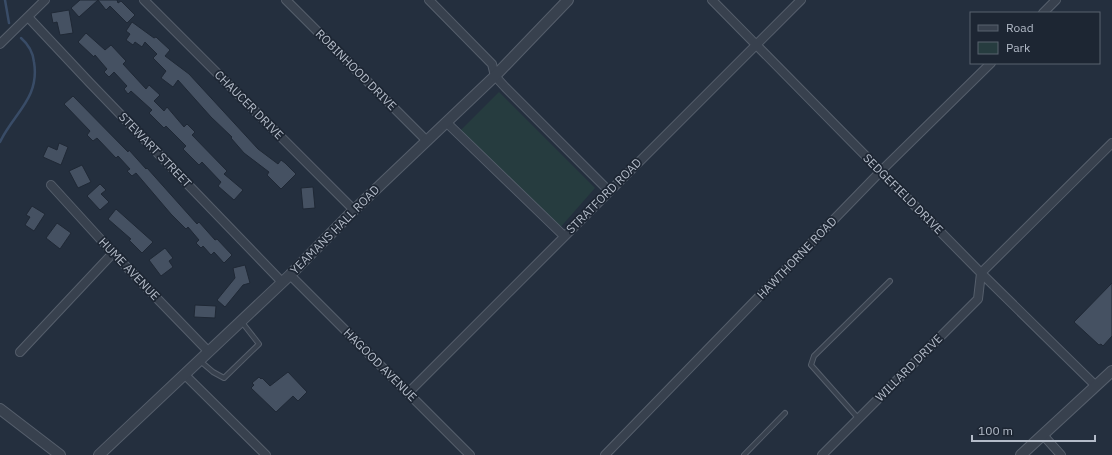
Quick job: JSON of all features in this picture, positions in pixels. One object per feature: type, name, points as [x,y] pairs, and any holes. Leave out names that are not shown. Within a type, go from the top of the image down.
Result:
[{"type":"street","points":[[0,44],[45,0]]},
{"type":"street","name":"CHAUCER DRIVE","points":[[144,0],[354,210]]},
{"type":"street","name":"ROBINHOOD DRIVE","points":[[286,0],[427,141]]},
{"type":"street","points":[[429,0],[492,64],[494,76],[609,191]]},
{"type":"street","name":"YEAMANS HALL ROAD","points":[[98,455],[185,375],[240,320],[286,278],[354,210],[494,76],[568,0]]},
{"type":"street","name":"SEDGEFIELD DRIVE","points":[[712,0],[981,273],[1096,386]]},
{"type":"street","name":"STRATFORD ROAD","points":[[408,393],[801,0]]},
{"type":"street","points":[[1043,12],[1056,0]]},
{"type":"street","name":"STEWART STREET","points":[[28,17],[90,83],[286,278]]},
{"type":"street","name":"HAWTHORNE ROAD","points":[[605,455],[881,171],[991,64]]},
{"type":"street","points":[[446,122],[564,236]]},
{"type":"street","points":[[981,273],[1112,143]]},
{"type":"street","name":"HUME AVENUE","points":[[50,185],[113,253],[208,351]]},
{"type":"street","points":[[20,352],[113,253]]},
{"type":"street","name":"WILLARD DRIVE","points":[[822,455],[978,299],[981,273]]},
{"type":"street","name":"HAGOOD AVENUE","points":[[286,278],[408,393],[470,455]]},
{"type":"street","points":[[1021,455],[1112,371]]},
{"type":"street","points":[[185,375],[266,455]]},
{"type":"street","points":[[0,409],[60,455]]},
{"type":"street","points":[[1043,435],[1061,455]]},
{"type":"lane","points":[[858,418],[811,365],[814,356],[890,281]]},
{"type":"lane","points":[[199,360],[213,372],[224,378],[259,344],[240,320]]},
{"type":"lane","points":[[744,455],[785,413]]},
{"type":"green space","points":[[499,92],[595,188],[559,229],[460,131]]},
{"type":"building","points":[[80,0],[98,0],[79,17],[71,8]]},
{"type":"building","points":[[98,0],[117,0],[118,3],[121,1],[135,15],[127,23],[110,6],[106,10]]},
{"type":"building","points":[[69,10],[73,33],[60,35],[57,22],[53,23],[51,13]]},
{"type":"building","points":[[132,22],[154,38],[156,37],[170,50],[165,56],[189,74],[258,149],[278,164],[281,160],[296,174],[281,189],[267,175],[269,172],[244,153],[231,138],[232,137],[211,117],[178,80],[173,87],[161,78],[166,71],[153,58],[157,54],[145,42],[142,47],[135,42],[133,45],[126,40],[130,34],[126,31]]},
{"type":"building","points":[[86,33],[105,50],[111,45],[126,61],[123,64],[146,89],[149,85],[160,95],[154,101],[164,111],[167,107],[184,127],[187,124],[195,132],[192,135],[227,171],[224,174],[243,190],[234,200],[218,186],[221,182],[202,162],[199,165],[183,149],[186,146],[166,126],[164,128],[149,113],[152,110],[131,91],[128,94],[124,89],[127,86],[114,72],[109,77],[104,72],[107,69],[95,55],[94,57],[78,42]]},
{"type":"building","points":[[73,96],[128,152],[129,150],[146,169],[147,168],[197,224],[199,222],[215,240],[217,239],[232,255],[224,263],[214,252],[211,255],[203,246],[201,248],[196,243],[199,240],[188,227],[186,229],[171,214],[136,173],[132,176],[127,171],[130,169],[118,156],[116,158],[97,138],[93,141],[87,135],[90,131],[64,104]]},
{"type":"building","points":[[59,143],[68,147],[61,165],[43,157],[48,146],[57,150]]},
{"type":"building","points":[[82,165],[91,182],[78,188],[69,171]]},
{"type":"building","points":[[100,184],[106,190],[101,194],[109,202],[100,210],[87,196]]},
{"type":"building","points":[[313,187],[315,208],[303,209],[301,188]]},
{"type":"building","points":[[32,206],[45,214],[34,231],[25,225],[30,217],[26,215]]},
{"type":"building","points":[[116,209],[153,242],[142,253],[129,240],[131,239],[108,219]]},
{"type":"building","points":[[57,223],[71,233],[60,249],[46,238]]},
{"type":"building","points":[[165,248],[173,258],[169,261],[173,267],[161,276],[149,260]]},
{"type":"building","points":[[245,265],[250,283],[243,285],[225,307],[217,300],[235,278],[233,268]]},
{"type":"building","points":[[1112,283],[1112,336],[1103,346],[1101,344],[1099,345],[1074,322]]},
{"type":"building","points":[[195,305],[216,306],[215,318],[194,317]]},
{"type":"building","points":[[288,372],[307,392],[298,401],[293,396],[276,412],[251,388],[254,385],[252,383],[259,377],[270,386]]},
{"type":"waterway","points":[[5,0],[9,23]]},
{"type":"waterway","points":[[0,142],[30,95],[33,86],[35,75],[33,55],[26,43],[21,38]]}]
